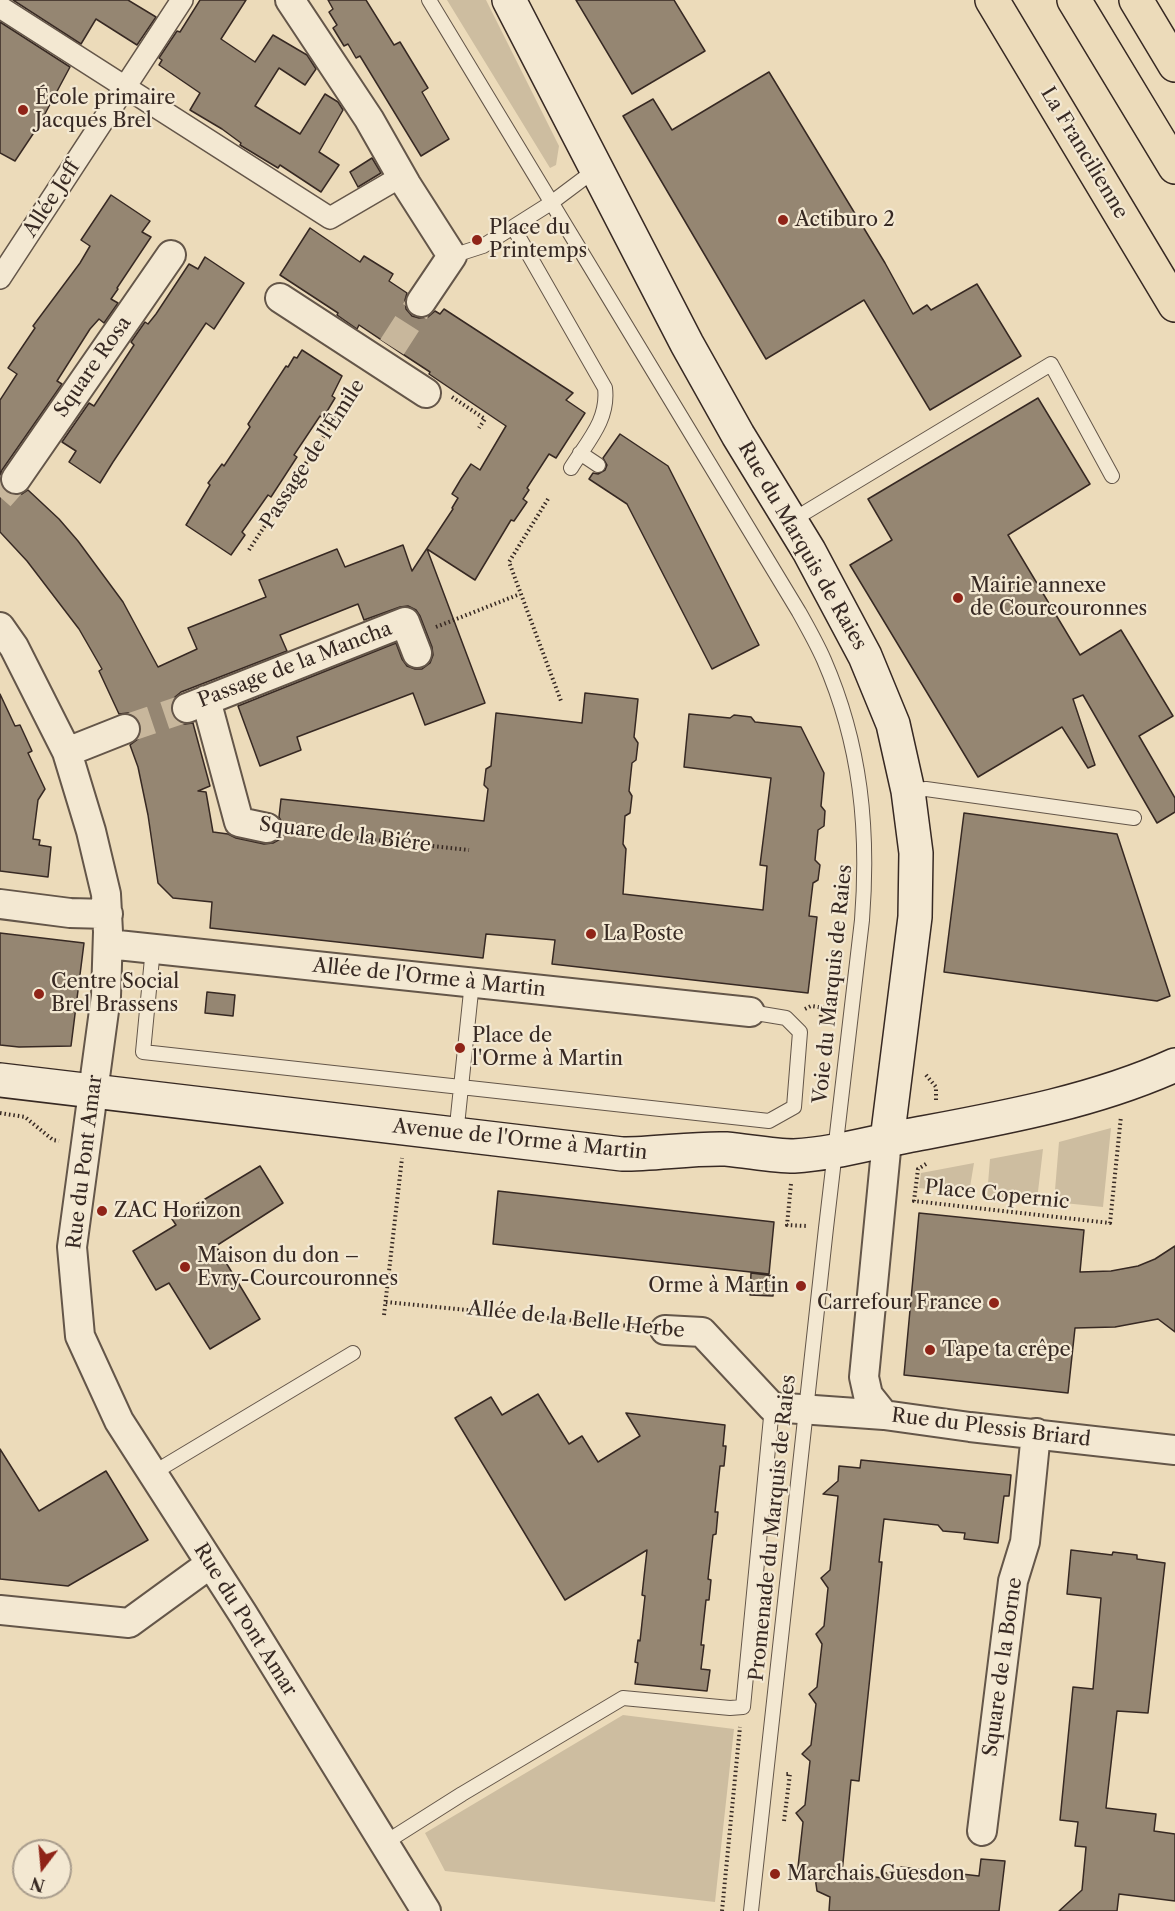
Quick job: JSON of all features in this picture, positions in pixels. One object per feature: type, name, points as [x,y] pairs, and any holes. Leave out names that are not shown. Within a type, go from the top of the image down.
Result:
[{"type":"highway","name":"La Francilienne","points":[[992,0],[1175,305]]},
{"type":"highway","points":[[1074,0],[1175,167]]},
{"type":"highway","points":[[1136,0],[1175,65]]},
{"type":"main road","name":"Rue du Marquis de Raies","points":[[509,0],[595,170],[698,364],[791,521],[865,656],[893,724],[908,790],[916,853],[915,917],[887,1140]]},
{"type":"main road","name":"Avenue de l'Orme à Martin","points":[[0,1080],[622,1154],[726,1149],[794,1156],[935,1131],[1045,1108],[1103,1091],[1175,1065]]},
{"type":"street","name":"Allée Jeff","points":[[0,278],[182,0]]},
{"type":"street","points":[[290,0],[369,119],[452,256],[421,302]]},
{"type":"street","points":[[0,7],[330,218],[402,176]]},
{"type":"street","name":"Square Rosa","points":[[16,479],[171,255]]},
{"type":"street","name":"Passage de l'Émile","points":[[280,298],[426,393]]},
{"type":"street","name":"Passage de la Mancha","points":[[197,704],[405,622],[414,645]]},
{"type":"street","name":"Rue du Pont Amar","points":[[0,627],[19,657],[68,752],[106,894],[108,914],[106,996],[72,1247],[80,1336],[119,1421],[426,1911]]},
{"type":"street","name":"Square de la Biére","points":[[197,704],[239,822],[267,828]]},
{"type":"street","points":[[68,752],[124,729]]},
{"type":"street","points":[[0,904],[70,913],[108,914]]},
{"type":"street","name":"Allée de l'Orme à Martin","points":[[108,944],[750,1012]]},
{"type":"street","points":[[884,1415],[868,1395],[864,1377],[887,1140]]},
{"type":"street","name":"Allée de la Belle Herbe","points":[[665,1330],[702,1332],[772,1407]]},
{"type":"street","points":[[772,1407],[806,1410]]},
{"type":"street","name":"Rue du Plessis Briard","points":[[806,1410],[884,1415],[1175,1450]]},
{"type":"street","name":"Square de la Borne","points":[[982,1831],[1013,1581],[1025,1542],[1036,1433]]},
{"type":"street","points":[[0,1610],[129,1623],[210,1564]]},
{"type":"lane","name":"Voie du Marquis de Raies","points":[[429,0],[799,612],[824,658],[848,727],[858,774],[864,823],[865,873],[862,920],[835,1150]]},
{"type":"lane","points":[[452,256],[483,246],[551,203],[595,170]]},
{"type":"lane","points":[[513,227],[605,388],[605,410],[601,422],[571,468]]},
{"type":"lane","points":[[791,521],[1051,364],[1112,476]]},
{"type":"lane","points":[[580,453],[598,465]]},
{"type":"lane","points":[[908,790],[926,789],[1134,818]]},
{"type":"lane","points":[[153,948],[143,1052],[769,1121],[794,1107],[800,1032],[786,1018],[750,1012]]},
{"type":"lane","points":[[456,1135],[472,982]]},
{"type":"lane","name":"Promenade du Marquis de Raies","points":[[751,1911],[835,1150]]},
{"type":"lane","points":[[153,1473],[353,1353]]},
{"type":"lane","points":[[383,1844],[622,1698],[730,1708],[742,1707],[772,1407]]},
{"type":"path","name":"Passage de l'Émile","points":[[249,550],[380,361]]},
{"type":"path","points":[[480,428],[485,419]]},
{"type":"path","points":[[548,499],[509,562],[561,701]]},
{"type":"path","points":[[414,645],[520,594]]},
{"type":"path","name":"Square de la Biére","points":[[267,828],[469,850]]},
{"type":"path","points":[[820,1021],[822,1008]]},
{"type":"path","name":"Place Copernic","points":[[923,1071],[936,1088],[935,1131],[932,1160],[918,1169],[914,1202],[1110,1223],[1121,1112]]},
{"type":"path","points":[[0,1113],[25,1117],[53,1140],[87,1143]]},
{"type":"path","points":[[384,1315],[405,1129]]},
{"type":"path","name":"Allée de la Belle Herbe","points":[[386,1302],[665,1330]]},
{"type":"path","points":[[722,1911],[742,1707]]},
{"type":"shaded area","points":[[447,0],[486,0],[559,146],[556,165],[550,168]]},
{"type":"shaded area","points":[[1111,1128],[1103,1207],[1054,1202],[1059,1142]]},
{"type":"shaded area","points":[[1043,1149],[1037,1200],[987,1196],[990,1159]]},
{"type":"shaded area","points":[[974,1163],[969,1193],[919,1188],[921,1173]]},
{"type":"shaded area","points":[[623,1715],[734,1729],[715,1902],[445,1871],[425,1833]]},
{"type":"building","points":[[13,0],[128,0],[156,17],[137,45],[96,19],[81,44]]},
{"type":"building","points":[[200,0],[246,0],[221,39],[255,62],[273,35],[307,55],[316,69],[305,85],[279,68],[255,106],[300,134],[325,94],[338,102],[343,110],[319,152],[339,165],[321,192],[280,165],[278,168],[240,145],[241,143],[222,129],[190,110],[200,93],[159,65],[162,60],[159,58],[177,31],[180,32]]},
{"type":"building","points":[[328,0],[366,0],[394,45],[400,42],[428,88],[422,92],[449,139],[421,156],[360,56],[356,58],[348,44],[344,46],[333,28],[337,25],[329,12],[333,9]]},
{"type":"building","points":[[576,0],[674,0],[705,51],[632,94]]},
{"type":"building","name":"École primaire Jacques Brel","points":[[0,22],[70,67],[39,125],[15,161],[0,153]]},
{"type":"building","points":[[769,72],[885,263],[913,314],[927,305],[931,310],[977,284],[1021,356],[930,410],[864,300],[766,359],[623,116],[653,99],[672,130]]},
{"type":"building","points":[[372,158],[381,173],[358,187],[350,172]]},
{"type":"building","points":[[111,195],[150,221],[142,232],[151,237],[111,299],[118,303],[104,323],[99,319],[90,329],[57,381],[62,384],[0,476],[0,400],[17,374],[8,368],[35,328],[33,326],[80,263],[90,246],[81,240]]},
{"type":"building","points":[[310,228],[360,262],[364,256],[393,274],[389,281],[407,293],[406,309],[412,316],[428,317],[435,311],[440,314],[444,309],[573,393],[566,400],[585,413],[556,458],[549,454],[527,488],[529,490],[523,499],[527,502],[514,521],[511,520],[475,580],[427,549],[485,703],[425,725],[413,693],[297,737],[301,750],[260,766],[238,706],[396,643],[407,666],[422,669],[430,663],[433,655],[432,647],[416,610],[408,606],[400,607],[364,620],[358,604],[280,635],[287,651],[181,692],[175,697],[171,705],[172,715],[177,721],[185,724],[193,723],[210,786],[198,791],[206,792],[213,832],[264,844],[273,843],[280,839],[283,831],[283,824],[279,817],[281,799],[484,821],[488,789],[484,785],[486,769],[491,766],[496,713],[582,723],[585,693],[638,699],[634,737],[638,743],[636,760],[632,763],[629,791],[632,796],[630,813],[625,816],[623,844],[626,849],[623,894],[763,910],[767,866],[760,865],[771,778],[684,767],[689,714],[730,718],[734,715],[751,717],[755,722],[801,727],[824,773],[821,806],[825,811],[824,826],[818,830],[815,860],[820,865],[818,880],[813,883],[809,916],[817,917],[808,993],[552,964],[555,940],[486,934],[483,958],[210,928],[212,902],[173,898],[158,883],[148,815],[138,767],[130,745],[138,739],[141,731],[140,722],[128,713],[119,714],[99,671],[102,669],[79,629],[27,561],[0,532],[0,481],[1,487],[6,492],[14,495],[28,490],[59,519],[78,541],[123,602],[158,667],[197,649],[188,628],[266,597],[259,580],[337,549],[345,567],[403,545],[412,571],[453,509],[458,498],[452,494],[461,479],[471,464],[480,470],[506,426],[429,374],[430,372],[359,325],[357,329],[337,315],[338,313],[280,275]]},
{"type":"building","points":[[205,257],[244,283],[214,329],[206,323],[100,483],[69,462],[76,451],[62,442],[89,403],[94,406],[134,345],[131,342],[145,322],[148,324],[156,314],[189,264],[198,269]]},
{"type":"building","points":[[302,350],[342,376],[332,396],[335,398],[323,418],[320,416],[294,455],[297,457],[271,497],[268,495],[242,532],[245,535],[231,555],[186,525],[210,485],[208,483],[222,464],[224,466],[250,427],[248,424],[286,366],[288,367],[294,357],[297,358]]},
{"type":"building","name":"Mairie annexe de Courcouronnes","points":[[1038,398],[1090,484],[1008,535],[1080,655],[1121,630],[1173,716],[1139,736],[1175,798],[1175,812],[1157,823],[1083,695],[1073,699],[1095,765],[1088,768],[1062,727],[978,777],[850,565],[892,540],[868,499]]},
{"type":"building","points":[[620,434],[668,466],[759,645],[712,669],[627,504],[589,479],[593,473],[598,474],[605,470],[607,465],[603,458]]},
{"type":"building","points":[[0,694],[15,726],[20,725],[32,751],[28,753],[45,789],[38,800],[33,839],[40,840],[39,845],[51,847],[48,877],[0,871]]},
{"type":"building","points":[[964,813],[1117,834],[1170,996],[1157,1001],[944,972]]},
{"type":"building","name":"Centre Social Brel Brassens","points":[[0,933],[84,943],[71,1046],[0,1045]]},
{"type":"building","points":[[207,992],[235,995],[233,1016],[205,1013]]},
{"type":"building","name":"Maison du don – Evry-Courcouronnes","points":[[260,1166],[283,1203],[216,1246],[260,1319],[210,1349],[169,1283],[156,1290],[133,1251],[176,1225],[172,1219]]},
{"type":"building","points":[[498,1191],[774,1222],[769,1274],[493,1244]]},
{"type":"building","name":"Carrefour France","points":[[919,1213],[1084,1230],[1080,1272],[1111,1271],[1138,1266],[1155,1259],[1175,1246],[1175,1332],[1158,1319],[1115,1327],[1075,1328],[1068,1393],[904,1375]]},
{"type":"building","points":[[751,1273],[775,1276],[773,1296],[750,1295]]},
{"type":"building","points":[[538,1394],[569,1444],[582,1436],[598,1462],[640,1436],[626,1413],[725,1425],[724,1466],[720,1466],[715,1512],[718,1512],[716,1534],[713,1535],[708,1579],[711,1580],[709,1600],[706,1600],[701,1645],[704,1645],[701,1669],[710,1670],[707,1691],[635,1684],[638,1663],[635,1662],[645,1596],[642,1595],[647,1550],[565,1600],[455,1418],[491,1397],[502,1415]]},
{"type":"building","points":[[0,1449],[39,1511],[106,1471],[148,1540],[68,1586],[0,1579]]},
{"type":"building","points":[[861,1460],[1011,1475],[1009,1496],[1004,1496],[998,1543],[964,1539],[965,1533],[943,1531],[938,1525],[884,1519],[879,1562],[882,1562],[859,1781],[851,1780],[842,1873],[883,1878],[884,1873],[893,1873],[901,1867],[979,1876],[981,1859],[1005,1861],[999,1911],[829,1911],[830,1897],[817,1891],[815,1877],[797,1876],[803,1822],[796,1813],[805,1805],[810,1761],[802,1754],[811,1745],[816,1704],[809,1694],[817,1687],[822,1644],[816,1634],[824,1626],[828,1588],[821,1578],[830,1570],[838,1496],[823,1494],[838,1481],[839,1466],[860,1468]]},
{"type":"building","points":[[1071,1550],[1112,1555],[1113,1552],[1137,1555],[1137,1559],[1165,1563],[1148,1713],[1117,1711],[1106,1808],[1156,1814],[1154,1831],[1175,1834],[1175,1901],[1119,1894],[1117,1911],[1059,1911],[1082,1890],[1086,1847],[1075,1846],[1078,1822],[1060,1820],[1073,1687],[1093,1689],[1101,1598],[1067,1594]]},
{"type":"tunnel","points":[[392,347],[421,302]]},
{"type":"tunnel","points":[[0,497],[16,479]]},
{"type":"tunnel","points":[[125,729],[187,708]]},
{"type":"place","name":"École primaire Jacques Brel","points":[[23,110]]},
{"type":"place","name":"Actiburo 2","points":[[783,220]]},
{"type":"place","name":"Place du Printemps","points":[[477,240]]},
{"type":"place","name":"Mairie annexe de Courcouronnes","points":[[958,598]]},
{"type":"place","name":"La Poste","points":[[591,934]]},
{"type":"place","name":"Centre Social Brel Brassens","points":[[39,994]]},
{"type":"place","name":"Place de l'Orme à Martin","points":[[460,1048]]},
{"type":"place","name":"ZAC Horizon","points":[[102,1211]]},
{"type":"place","name":"Maison du don – Evry-Courcouronnes","points":[[185,1267]]},
{"type":"place","name":"Orme à Martin","points":[[801,1286]]},
{"type":"place","name":"Carrefour France","points":[[994,1303]]},
{"type":"place","name":"Tape ta crêpe","points":[[930,1350]]},
{"type":"place","name":"Marchais Guesdon","points":[[775,1874]]}]
